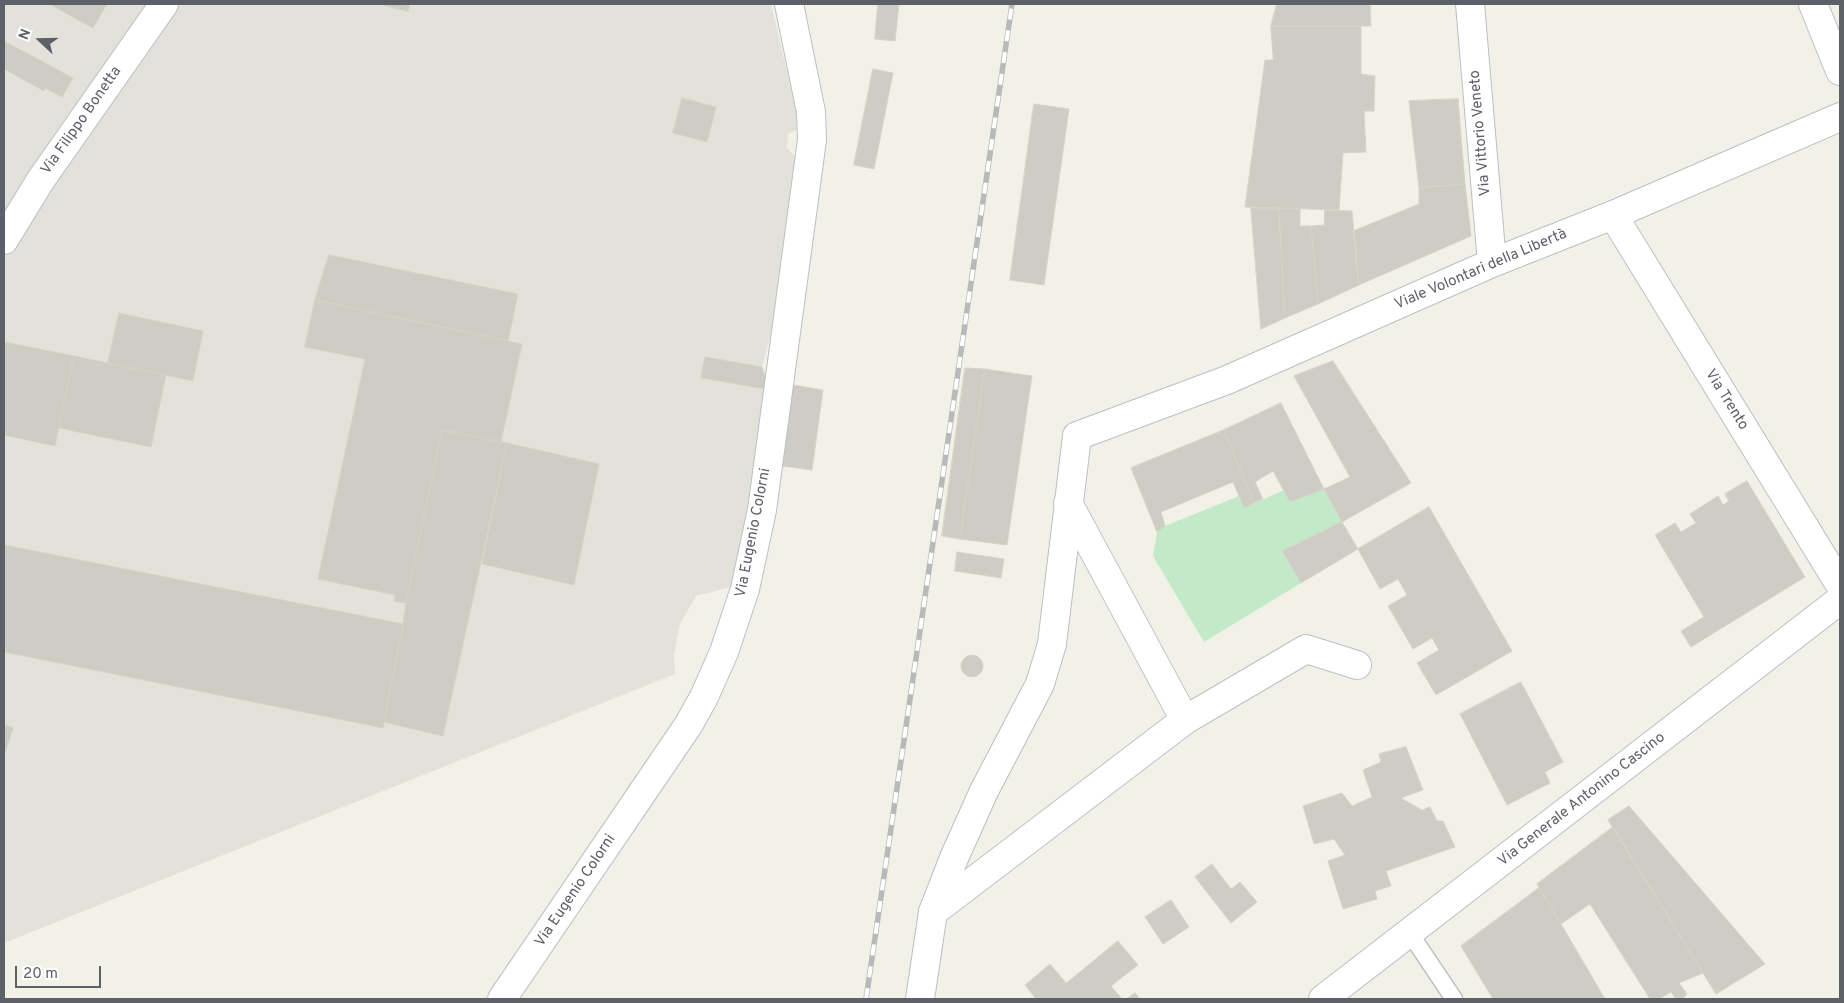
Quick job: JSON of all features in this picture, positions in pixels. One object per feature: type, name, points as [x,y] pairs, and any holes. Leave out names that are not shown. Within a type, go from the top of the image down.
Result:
[{"type":"street","name":"Via Filippo Bonetta","points":[[4,240],[40,181],[164,4]]},
{"type":"street","name":"Via Eugenio Colorni","points":[[502,999],[689,724],[704,697],[724,652],[745,589],[762,510],[812,140],[811,112],[789,4]]},
{"type":"street","name":"Via Vittorio Veneto","points":[[1470,4],[1492,263]]},
{"type":"street","points":[[1813,4],[1840,71]]},
{"type":"street","name":"Viale Volontari della Libertà","points":[[1068,503],[1077,436],[1227,380],[1492,263],[1613,215],[1840,118]]},
{"type":"street","name":"Via Trento","points":[[1613,215],[1840,585]]},
{"type":"street","points":[[1068,503],[1185,720]]},
{"type":"street","points":[[920,999],[933,912],[961,841],[984,791],[1040,684],[1044,671],[1052,644],[1068,503]]},
{"type":"street","name":"Via Generale Antonino Cascino","points":[[1323,999],[1840,600]]},
{"type":"street","points":[[933,912],[1185,720],[1306,649],[1357,665]]},
{"type":"lane","points":[[1409,932],[1454,999]]},
{"type":"shaded area","points":[[4,4],[771,4],[800,128],[788,134],[787,148],[796,157],[773,325],[762,367],[766,379],[751,501],[731,587],[696,596],[680,624],[674,655],[675,674],[4,943]]},
{"type":"green space","points":[[1324,489],[1342,522],[1282,551],[1301,583],[1204,642],[1153,556],[1157,532],[1165,526],[1239,496],[1244,508],[1284,490],[1290,502]]},
{"type":"building","points":[[50,4],[107,4],[93,28]]},
{"type":"building","points":[[379,4],[410,4],[408,11]]},
{"type":"building","points":[[878,4],[899,4],[895,41],[875,39]]},
{"type":"building","points":[[1277,4],[1370,4],[1371,26],[1271,26]]},
{"type":"building","points":[[1271,26],[1361,26],[1361,74],[1375,76],[1374,111],[1364,111],[1366,152],[1343,153],[1339,210],[1245,207],[1265,60],[1273,60]]},
{"type":"building","points":[[4,41],[73,78],[62,97],[45,88],[44,91],[4,69]]},
{"type":"building","points":[[873,69],[893,73],[874,169],[854,165]]},
{"type":"building","points":[[682,98],[716,107],[707,142],[673,133]]},
{"type":"building","points":[[1458,99],[1465,184],[1419,188],[1409,101]]},
{"type":"building","points":[[1034,104],[1069,109],[1044,285],[1010,280]]},
{"type":"building","points":[[1465,184],[1471,236],[1359,285],[1353,231],[1419,204],[1419,188]]},
{"type":"building","points":[[1251,208],[1279,208],[1285,318],[1261,329]]},
{"type":"building","points":[[1279,208],[1300,209],[1300,226],[1311,226],[1318,304],[1285,318]]},
{"type":"building","points":[[1325,210],[1352,211],[1359,285],[1318,304],[1311,226],[1324,225]]},
{"type":"building","points":[[329,255],[518,294],[508,341],[315,300]]},
{"type":"building","points":[[315,300],[522,344],[501,442],[442,430],[406,603],[394,601],[395,595],[318,579],[365,359],[305,347]]},
{"type":"building","points":[[119,313],[203,331],[193,381],[108,363]]},
{"type":"building","points":[[4,342],[74,356],[55,446],[4,435]]},
{"type":"building","points":[[74,356],[166,375],[151,447],[59,428]]},
{"type":"building","points":[[705,357],[762,367],[766,379],[766,389],[701,378]]},
{"type":"building","points":[[1333,361],[1411,483],[1342,522],[1324,489],[1350,477],[1294,376]]},
{"type":"building","points":[[965,368],[985,369],[960,539],[942,536]]},
{"type":"building","points":[[985,369],[1032,376],[1007,545],[960,539]]},
{"type":"building","points":[[793,385],[823,390],[812,470],[782,466]]},
{"type":"building","points":[[1281,403],[1324,489],[1290,502],[1273,471],[1255,482],[1263,499],[1254,503],[1224,430]]},
{"type":"building","points":[[442,430],[507,443],[443,736],[384,722],[406,603]]},
{"type":"building","points":[[1224,430],[1254,503],[1244,508],[1233,482],[1161,512],[1165,526],[1157,532],[1131,468]]},
{"type":"building","points":[[507,443],[599,464],[574,585],[482,564]]},
{"type":"building","points":[[1747,481],[1805,577],[1691,647],[1681,631],[1704,617],[1655,535],[1675,523],[1681,532],[1696,523],[1690,514],[1718,496],[1723,505],[1729,501],[1725,494]]},
{"type":"building","points":[[1429,507],[1512,651],[1436,695],[1417,663],[1439,650],[1432,638],[1413,649],[1388,606],[1407,595],[1398,579],[1380,589],[1358,549]]},
{"type":"building","points":[[1342,522],[1358,549],[1301,583],[1282,551]]},
{"type":"building","points":[[4,545],[403,624],[383,728],[4,652]]},
{"type":"building","points":[[957,552],[1004,559],[1001,578],[955,571]]},
{"type":"building","points":[[968,655],[976,655],[983,662],[983,670],[976,677],[968,677],[961,670],[961,662]]},
{"type":"building","points":[[1521,682],[1563,762],[1545,772],[1550,783],[1507,805],[1460,714]]},
{"type":"building","points":[[4,725],[13,728],[4,756]]},
{"type":"building","points":[[1406,747],[1423,790],[1401,798],[1422,810],[1430,807],[1437,821],[1443,821],[1455,847],[1386,871],[1391,886],[1375,891],[1377,899],[1343,909],[1328,861],[1345,855],[1334,839],[1314,844],[1303,806],[1342,793],[1352,806],[1372,797],[1363,770],[1381,762],[1379,754]]},
{"type":"building","points":[[1629,806],[1765,964],[1716,994],[1608,820]]},
{"type":"building","points":[[1613,827],[1703,973],[1679,983],[1687,994],[1682,999],[1676,999],[1671,992],[1659,999],[1650,999],[1590,904],[1561,924],[1537,884]]},
{"type":"building","points":[[1212,864],[1231,889],[1240,882],[1257,902],[1231,923],[1195,877]]},
{"type":"building","points":[[1539,888],[1605,999],[1493,999],[1461,946]]},
{"type":"building","points":[[1171,900],[1189,927],[1163,944],[1145,917]]},
{"type":"building","points":[[1118,941],[1138,965],[1111,986],[1122,999],[1036,999],[1025,985],[1050,964],[1066,983]]},
{"type":"building","points":[[1135,993],[1140,999],[1127,999]]},
{"type":"railway","points":[[866,999],[1012,4]]}]
